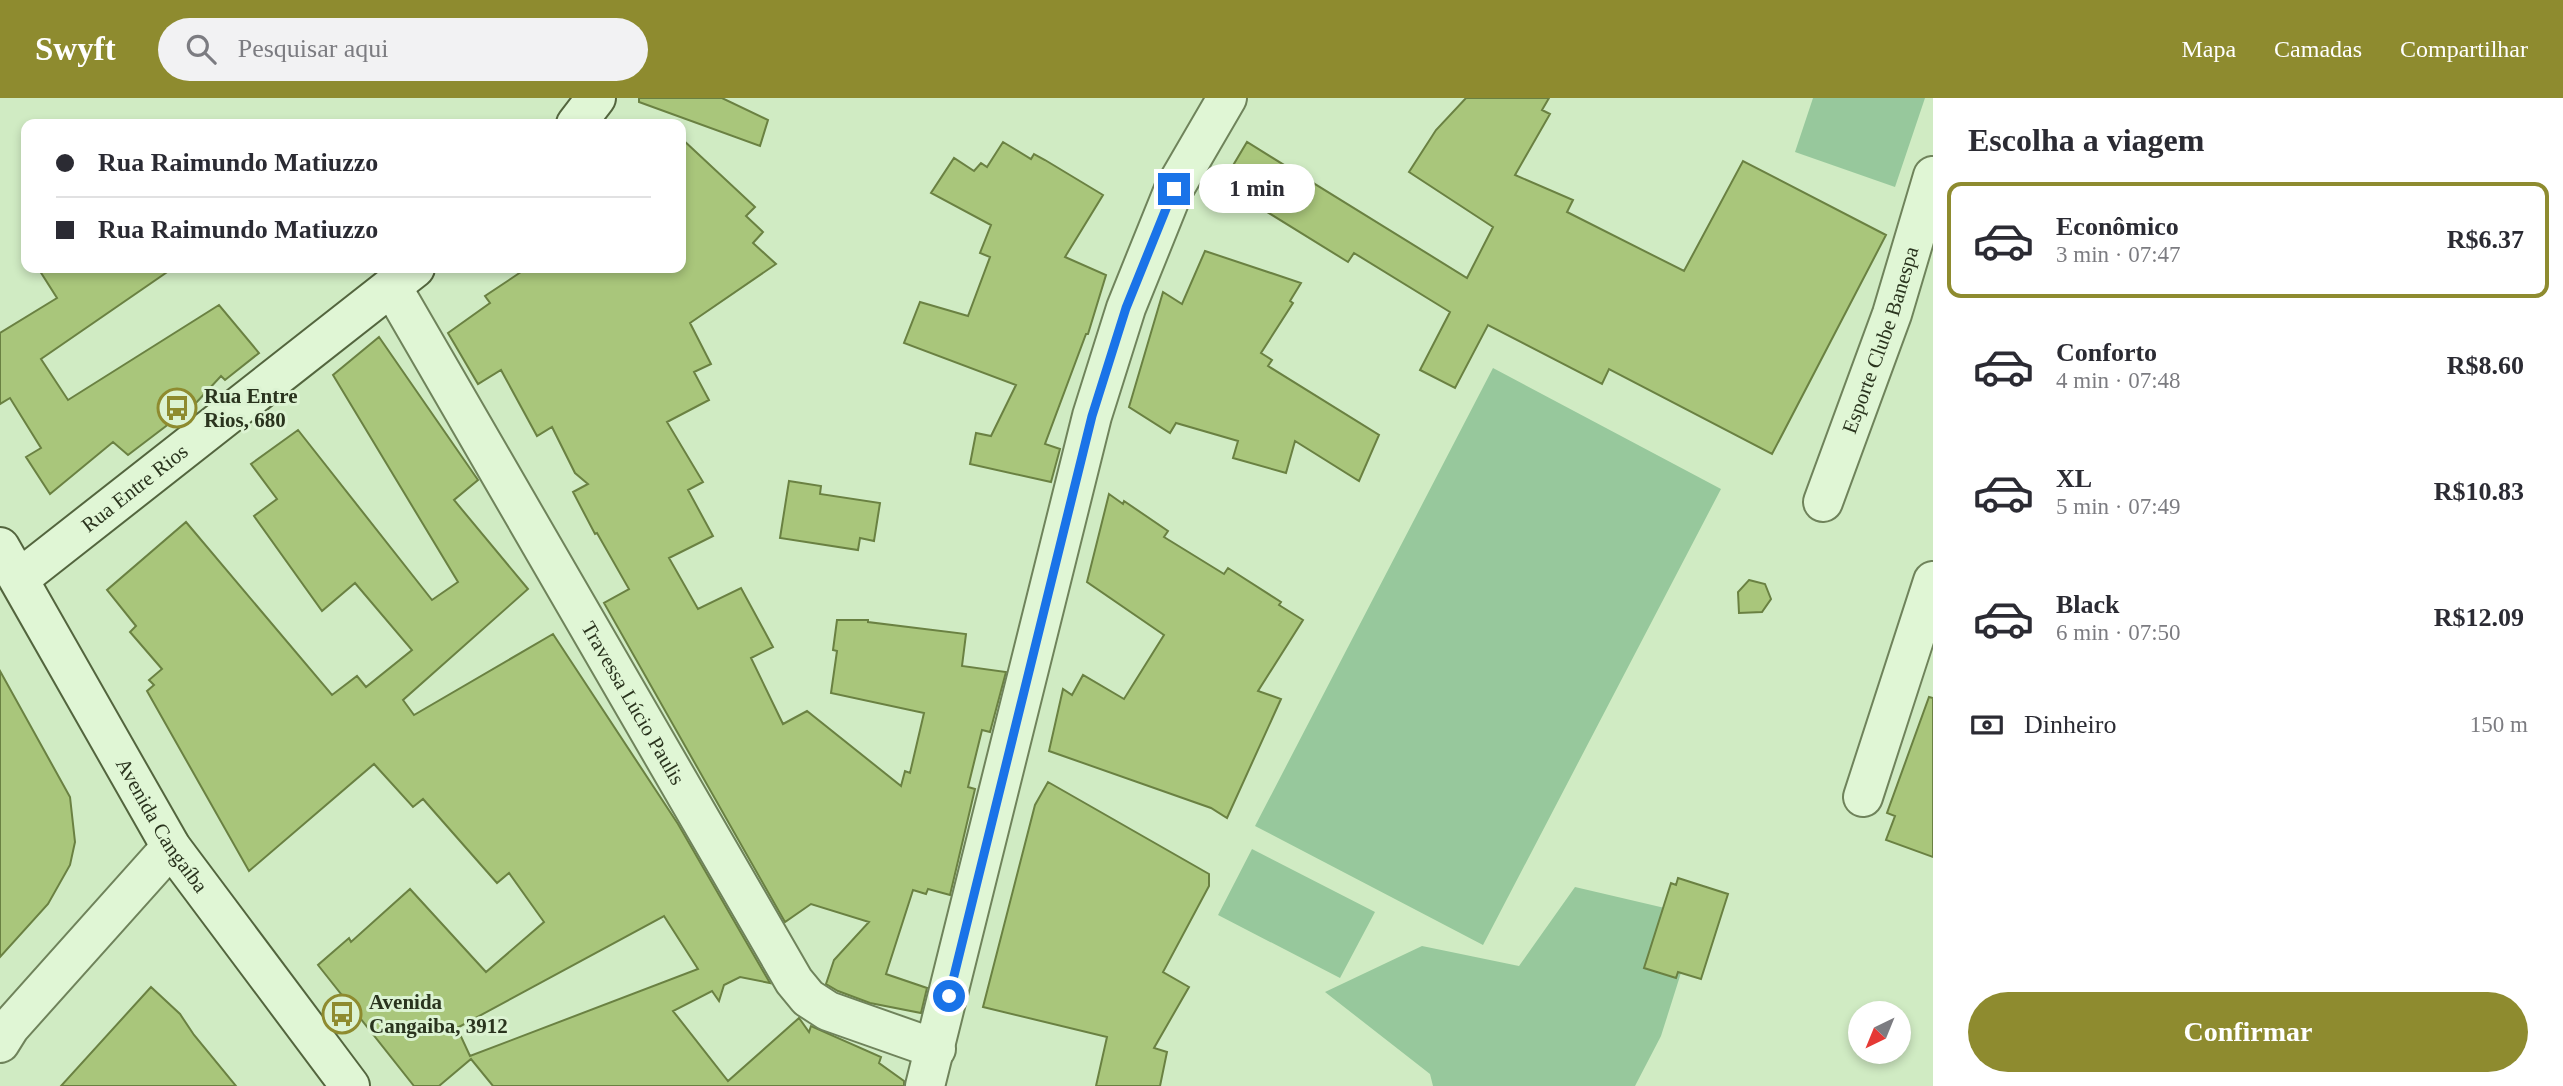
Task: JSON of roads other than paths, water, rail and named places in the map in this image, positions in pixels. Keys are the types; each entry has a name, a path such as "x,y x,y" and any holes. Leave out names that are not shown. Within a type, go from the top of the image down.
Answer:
{"street":[{"path":"580,119 596,98"},
{"path":"925,1086 1092,416 1126,308 1174,189 1227,98"},
{"name":"Esporte Clube Banespa","path":"1823,502 1892,314 1933,176"},
{"name":"Travessa Lúcio Paulis","path":"403,277 794,981 808,998 828,1011 936,1049"},
{"name":"Rua Entre Rios","path":"19,579 403,277"},
{"name":"Avenida Cangaíba","path":"0,547 172,847 350,1086"},
{"path":"1863,797 1933,581"},
{"path":"0,1042 10,1027 172,847"}],"place":[{"name":"Rua Entre Rios, 680","path":"177,408"},
{"name":"Avenida Cangaiba, 3912","path":"342,1014"}]}
